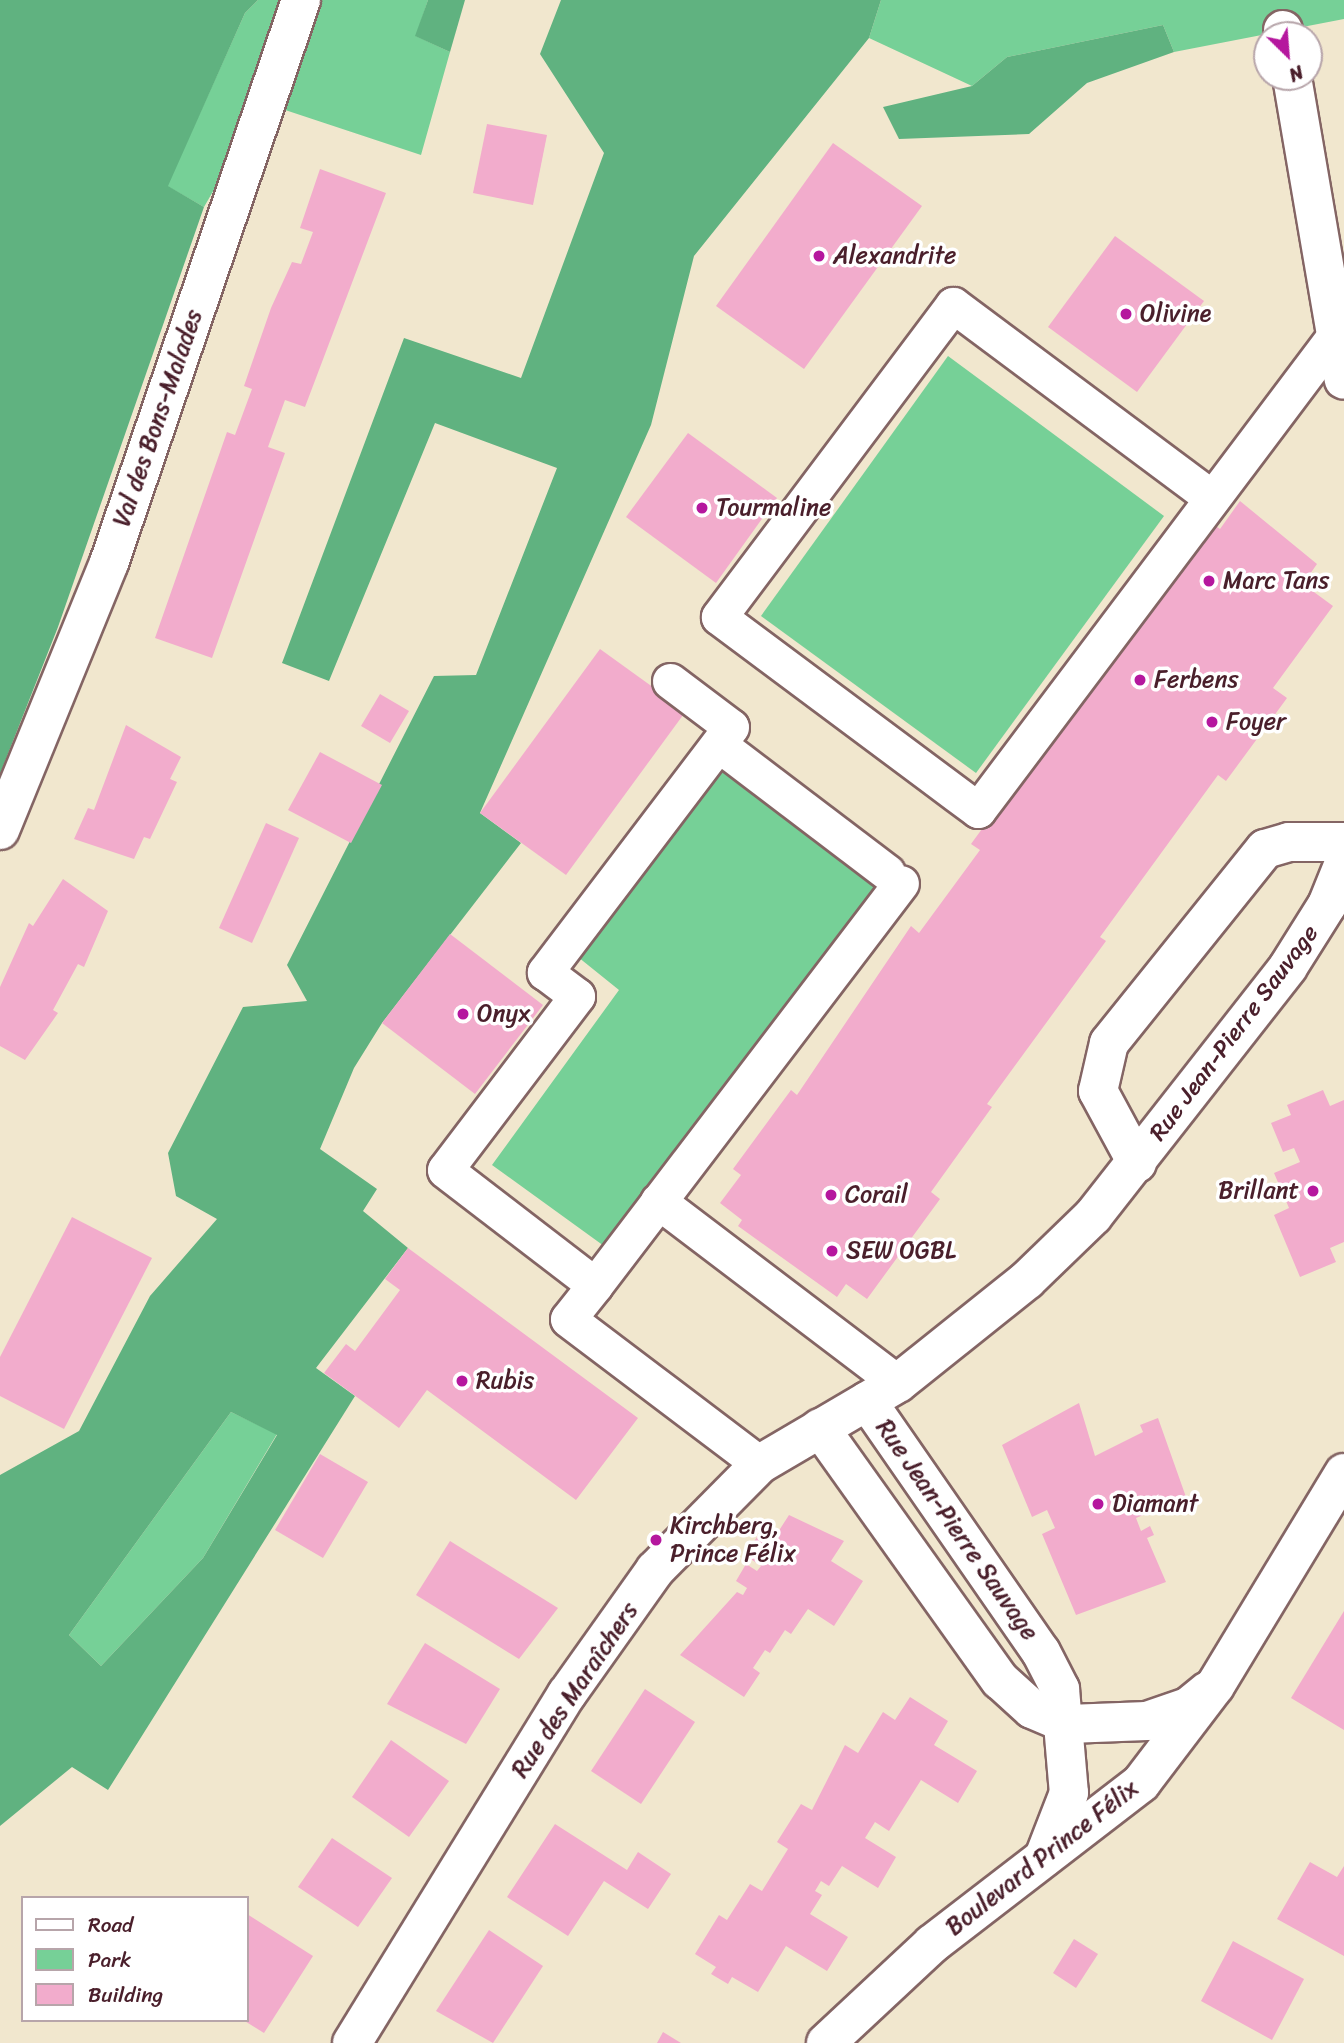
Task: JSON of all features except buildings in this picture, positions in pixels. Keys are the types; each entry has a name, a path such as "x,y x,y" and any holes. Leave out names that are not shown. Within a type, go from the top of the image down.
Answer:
{"street":[{"name":"Val des Bons-Malades","path":"0,830 109,563 301,0"},
{"path":"1294,91 1344,380"},
{"path":"1212,498 953,305 719,617 978,810 1336,334"},
{"path":"595,1284 444,1170 577,996 545,972 731,727 670,681"},
{"path":"730,752 894,877 569,1319 760,1464"},
{"name":"Rue Jean-Pierre Sauvage","path":"1138,1163 1098,1091 1109,1043 1265,849 1289,842 1344,842"},
{"name":"Rue Jean-Pierre Sauvage","path":"1044,1857 1069,1793 1068,1724 1041,1652 883,1392 1027,1280 1138,1163 1288,967 1327,905 1344,863"},
{"path":"658,1201 883,1392"},
{"name":"Rue des Maraîchers","path":"352,2043 575,1683 655,1570 760,1464 883,1392"},
{"name":"Rue Jean-Pierre Sauvage","path":"820,1428 1000,1680 1032,1709 1068,1724 1147,1721 1188,1707 1215,1686"},
{"name":"Boulevard Prince Félix","path":"826,2043 932,1944 1141,1783 1215,1686 1344,1474"}],"green space":[{"path":"0,0 258,0 245,13 168,186 204,207 58,627 0,774"},
{"path":"258,0 428,0 416,36 450,52 421,155 264,103 204,207 167,186 245,13"},
{"path":"428,0 465,0 450,52 415,36"},
{"path":"561,0 881,0 869,38 694,256 651,425 480,813 521,843 382,1023 354,1068 320,1149 377,1189 363,1211 408,1248 316,1368 355,1396 108,1790 72,1767 0,1826 0,1475 79,1431 150,1296 217,1219 176,1196 168,1153 243,1007 307,1001 287,965 434,676 476,675 557,468 435,423 329,681 282,663 404,338 521,378 604,153 540,54","holes":["231,1412 277,1435 203,1558 101,1666 69,1635"]},
{"path":"881,0 1344,0 1344,19 1323,23 1253,21 1253,37 1174,52 1163,25 1007,57 972,86 869,38"},
{"path":"1163,25 1174,52 1087,83 1029,134 899,139 883,107 972,86 1007,57"},
{"path":"948,356 1164,516 976,773 761,616"},
{"path":"715,763 889,889 604,1246 492,1165 619,990 578,957"},
{"path":"231,1412 277,1434 203,1558 101,1666 69,1635"}],"place":[{"name":"Alexandrite","path":"819,256"},
{"name":"Olivine","path":"1126,314"},
{"name":"Tourmaline","path":"702,508"},
{"name":"Marc Tans","path":"1209,581"},
{"name":"Ferbens","path":"1140,680"},
{"name":"Foyer","path":"1212,722"},
{"name":"Onyx","path":"463,1014"},
{"name":"Brillant","path":"1313,1191"},
{"name":"Corail","path":"831,1195"},
{"name":"SEW OGBL","path":"832,1251"},
{"name":"Rubis","path":"462,1381"},
{"name":"Diamant","path":"1098,1504"},
{"name":"Kirchberg, Prince Félix","path":"656,1540"}]}
